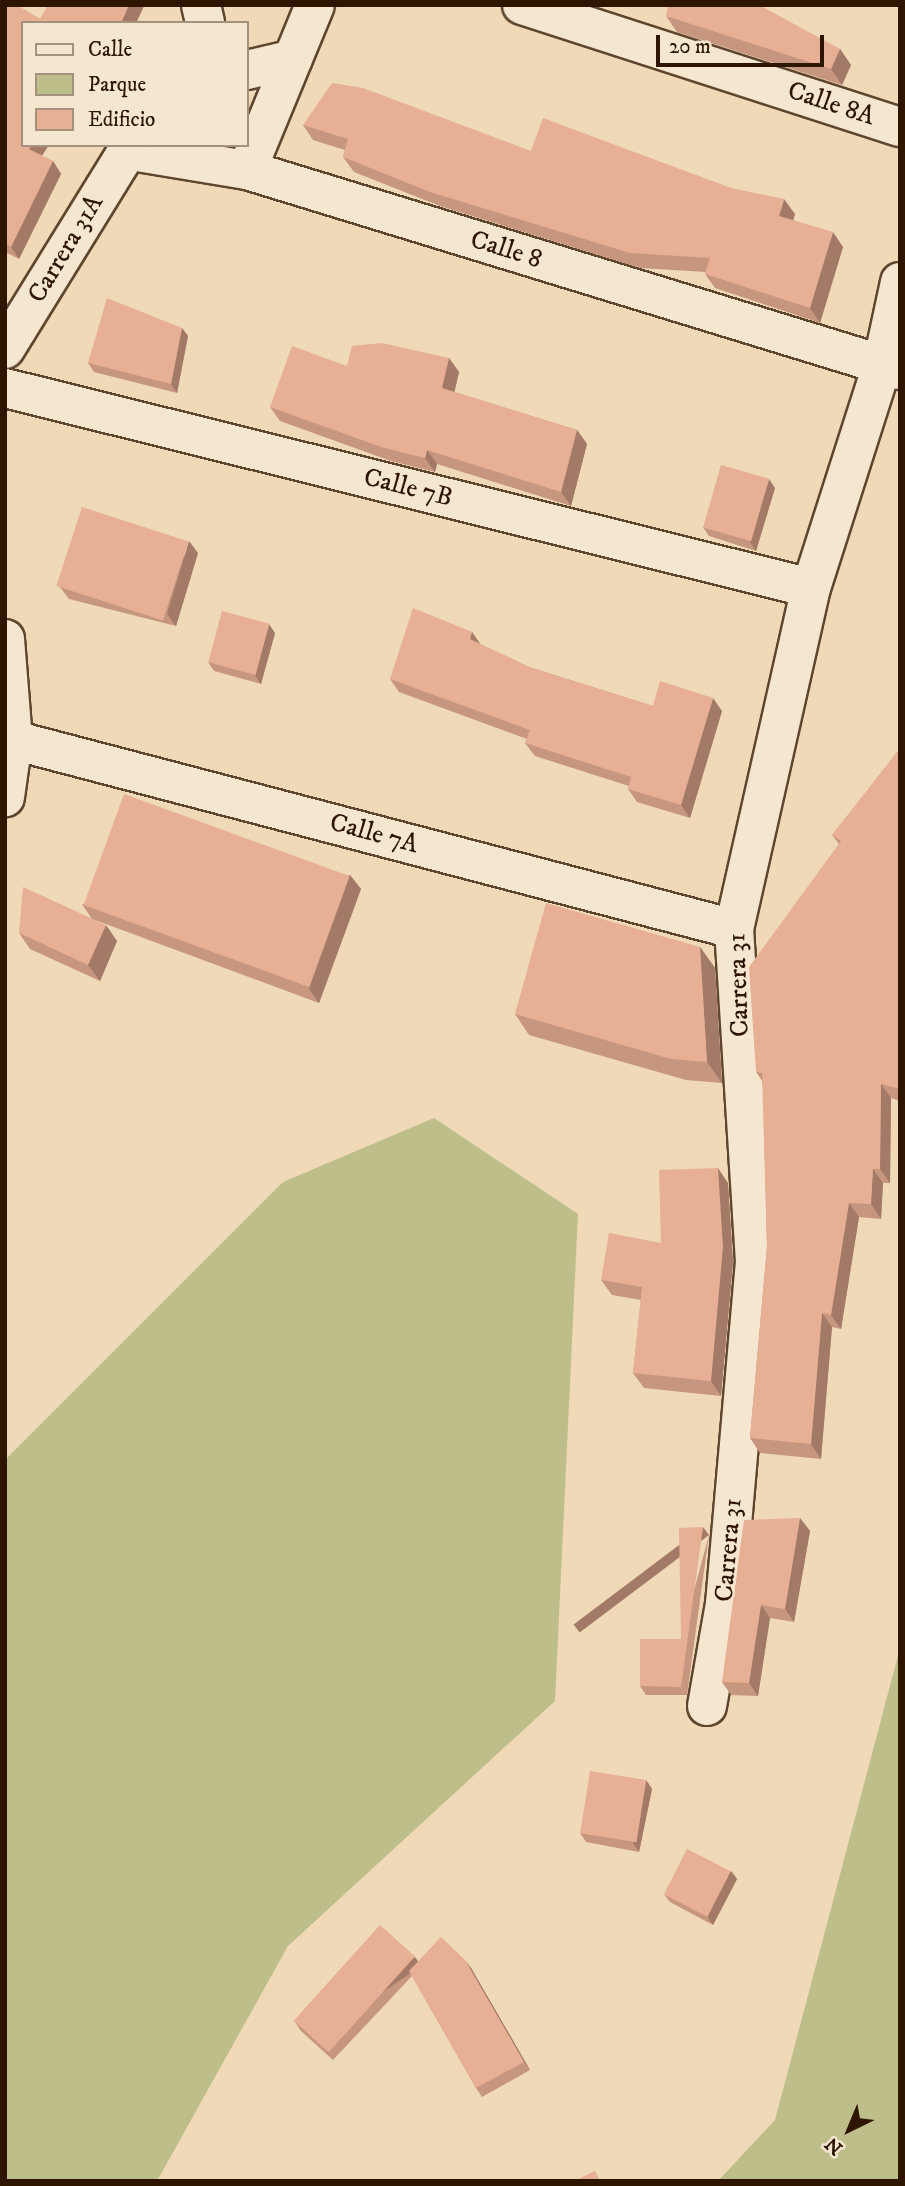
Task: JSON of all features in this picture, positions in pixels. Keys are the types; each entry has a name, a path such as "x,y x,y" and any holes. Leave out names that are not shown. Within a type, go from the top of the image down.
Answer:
{"street":[{"path":"247,170 315,5"},
{"name":"Calle 8A","path":"522,5 900,127"},
{"path":"248,70 293,59"},
{"name":"Calle 8","path":"129,148 247,170 891,368"},
{"name":"Carrera 31A","path":"5,349 129,148"},
{"name":"Carrera 31","path":"707,1706 725,1604 755,1262 734,929 811,588 891,368 900,282"},
{"name":"Calle 7B","path":"5,388 811,588"},
{"path":"5,639 13,740 5,797"},
{"name":"Calle 7A","path":"13,740 734,929"}],"green space":[{"path":"434,1118 578,1214 555,1701 288,1946 157,2181 5,2181 5,1460 283,1182"},
{"path":"900,1648 900,2181 718,2181 775,2120"}],"building":[{"path":"5,5 17,5 40,19 48,5 129,5 122,21 21,21 21,147 30,147 29,149 53,161 11,247 5,244"},
{"path":"668,5 759,5 840,49 831,69 666,16"},
{"path":"332,83 363,88 531,151 543,118 731,188 784,199 779,216 833,232 810,308 705,274 710,258 630,253 430,192 343,157 348,139 303,125"},
{"path":"107,298 182,328 171,384 88,363"},
{"path":"382,343 449,358 442,388 577,430 561,492 427,450 425,458 381,447 270,407 292,346 347,366 352,346"},
{"path":"721,465 769,479 751,541 703,527"},
{"path":"82,507 189,542 163,621 56,586"},
{"path":"413,608 472,632 470,639 529,667 653,706 660,681 713,698 681,805 628,789 631,777 525,743 530,730 390,679"},
{"path":"222,611 269,624 256,675 208,662"},
{"path":"897,752 900,753 900,1089 881,1084 880,1169 873,1169 871,1204 849,1203 831,1315 822,1313 811,1444 750,1438 767,1247 762,1073 756,1072 749,967 841,841 832,835"},
{"path":"124,794 350,876 309,987 84,905"},
{"path":"23,887 106,925 88,965 19,933"},
{"path":"546,903 700,947 707,1062 671,1059 515,1014"},
{"path":"718,1168 723,1247 711,1381 633,1373 642,1287 601,1280 609,1233 661,1243 659,1170"},
{"path":"800,1518 785,1609 761,1605 749,1683 722,1682 744,1520"},
{"path":"703,1527 681,1687 640,1686 640,1639 681,1639 679,1528"},
{"path":"590,1771 646,1780 636,1842 580,1833"},
{"path":"687,1849 731,1871 708,1917 664,1894"},
{"path":"380,1925 415,1956 329,2052 294,2021"},
{"path":"441,1937 465,1960 524,2062 476,2088 409,1971"},
{"path":"595,2171 600,2181 574,2181"}]}
